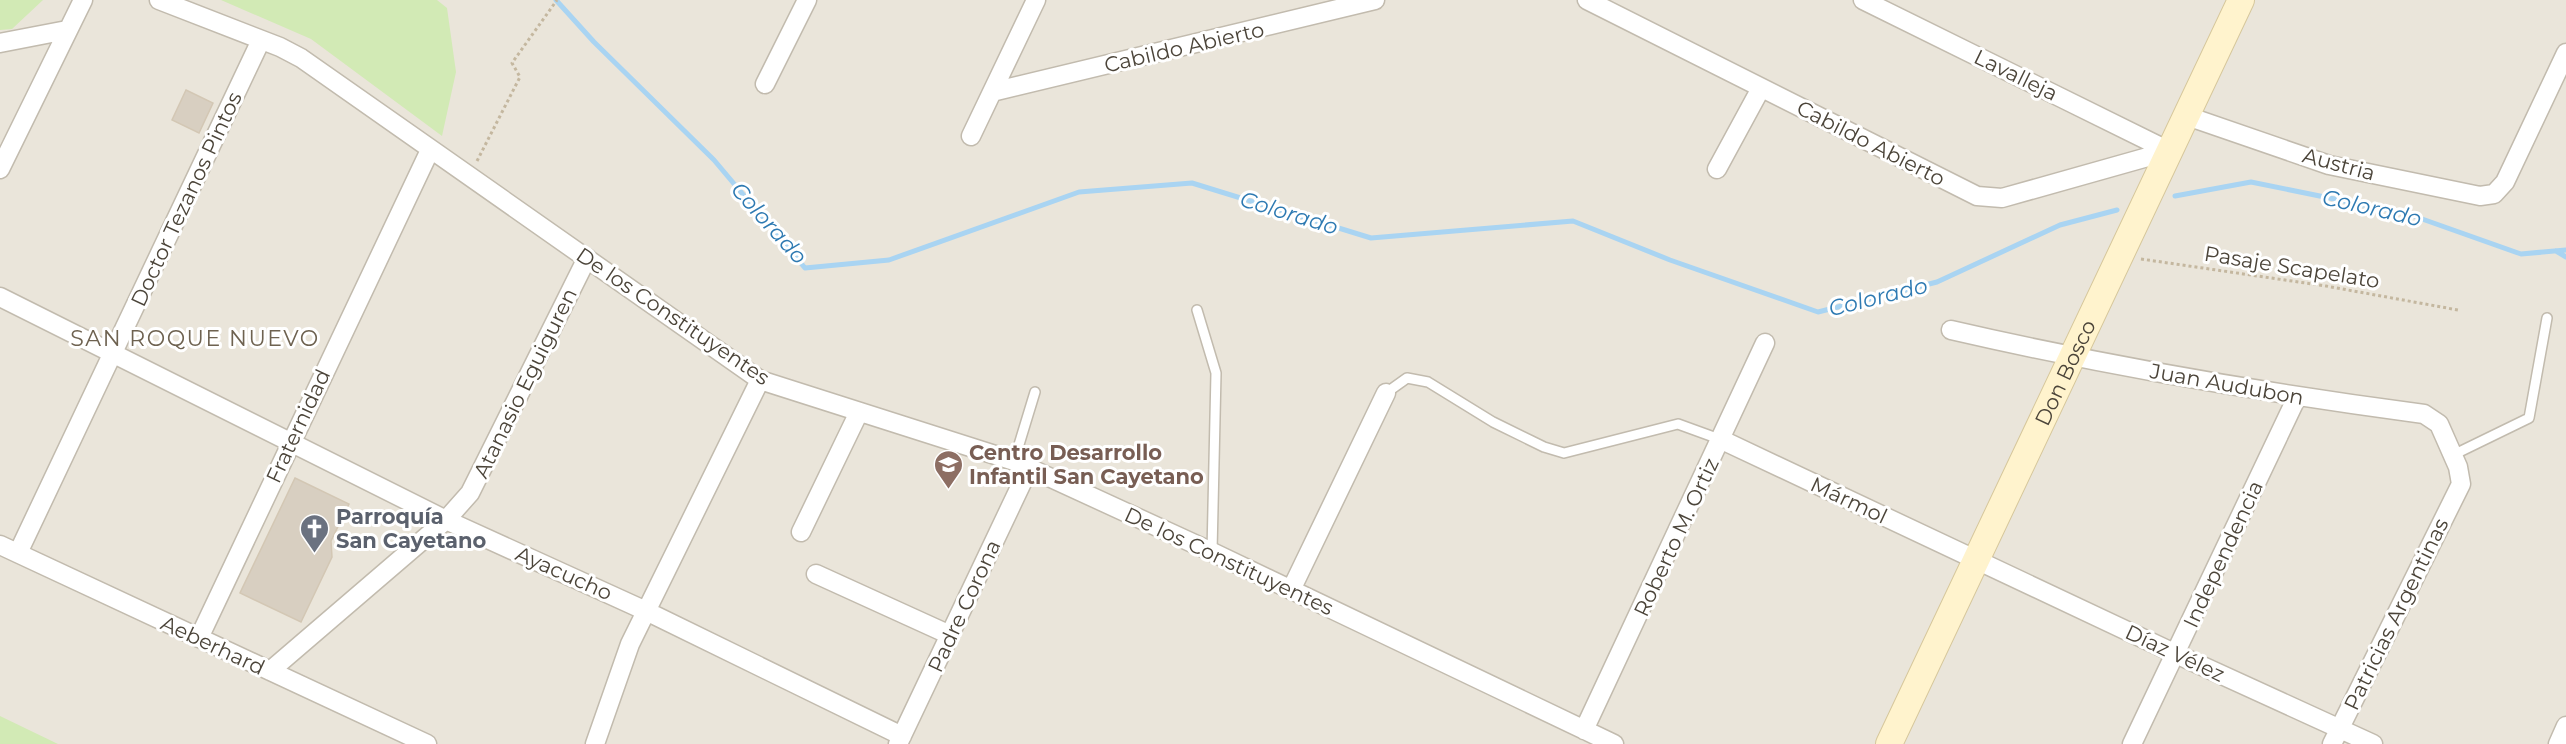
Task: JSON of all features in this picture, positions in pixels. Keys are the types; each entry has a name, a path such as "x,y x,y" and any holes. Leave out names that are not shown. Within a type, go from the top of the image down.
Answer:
{"main road":[{"name":"Don Bosco","path":"1890,744 2241,0"}],"street":[{"path":"0,169 83,0"},
{"name":"De los Constituyentes","path":"159,0 301,58 760,380 1022,465 1212,552 1614,744"},
{"path":"765,84 807,0"},
{"path":"971,136 1036,0"},
{"name":"Cabildo Abierto","path":"992,92 1375,0"},
{"name":"Cabildo Abierto","path":"1587,0 1977,196 2001,198 2169,151"},
{"name":"Lavalleja","path":"1863,0 2169,151"},
{"path":"0,43 67,30"},
{"name":"Doctor Tezanos Pintos","path":"18,553 261,40"},
{"name":"Austria","path":"2187,116 2330,165 2480,196 2494,194 2505,182 2566,53"},
{"path":"1717,169 1761,88"},
{"name":"Fraternidad","path":"199,638 430,150"},
{"name":"Atanasio Eguiguren","path":"270,671 446,520 470,493 587,258"},
{"name":"Ayacucho","path":"0,297 446,520 646,611 900,740"},
{"name":"Juan Audubon","path":"1951,330 2072,358 2297,397 2424,414 2439,424 2453,454 2461,484"},
{"name":"Roberto M. Ortiz","path":"1584,730 1722,440 1765,343"},
{"path":"595,744 630,644 760,380"},
{"path":"1291,590 1386,393"},
{"name":"Independencia","path":"2132,744 2297,397"},
{"path":"801,532 859,412"},
{"name":"Mármol","path":"1722,440 1977,559"},
{"name":"Padre Corona","path":"900,740 950,635 1022,465"},
{"name":"Patricias Argentinas","path":"2336,736 2461,484"},
{"name":"Aeberhard","path":"0,545 427,744"},
{"name":"Díaz Vélez","path":"1977,559 2176,654 2336,736 2373,744"},
{"path":"816,574 950,635"},
{"path":"2558,744 2566,726"}],"lane":[{"path":"1197,310 1216,373 1212,552"},
{"path":"2453,454 2529,418 2547,318"},
{"path":"1386,393 1407,378 1428,382 1493,422 1544,447 1564,453 1678,424 1722,440"},
{"path":"1022,465 1035,392"}],"path":[{"path":"470,176 520,77 512,63 557,0"},
{"name":"Pasaje Scapelato","path":"2121,256 2326,286 2458,310"}],"shaded area":[{"path":"0,0 2566,0 2566,744 0,744"}],"green space":[{"path":"0,0 43,0 12,29 0,30"},
{"path":"221,0 437,0 447,8 456,72 442,136 311,39"},
{"path":"0,716 58,744 0,744"}],"building":[{"path":"186,90 213,103 199,133 172,120"},
{"path":"295,478 349,504 331,541 332,557 301,622 240,593"}],"waterway":[{"name":"Colorado","path":"556,0 594,42 714,160 805,268 889,260 1079,192 1192,183 1371,238 1573,221 1670,260 1818,312 1937,282 2060,225 2117,210"},
{"name":"Colorado","path":"2175,196 2251,182 2408,214 2521,254 2566,250"},
{"name":"Colorado","path":"2556,251 2566,257"}],"place":[{"name":"Centro Desarrollo Infantil San Cayetano","path":"948,490"},
{"name":"Parroquía San Cayetano","path":"315,554"}],"district":[{"name":"SAN ROQUE NUEVO","path":"195,338"}]}
